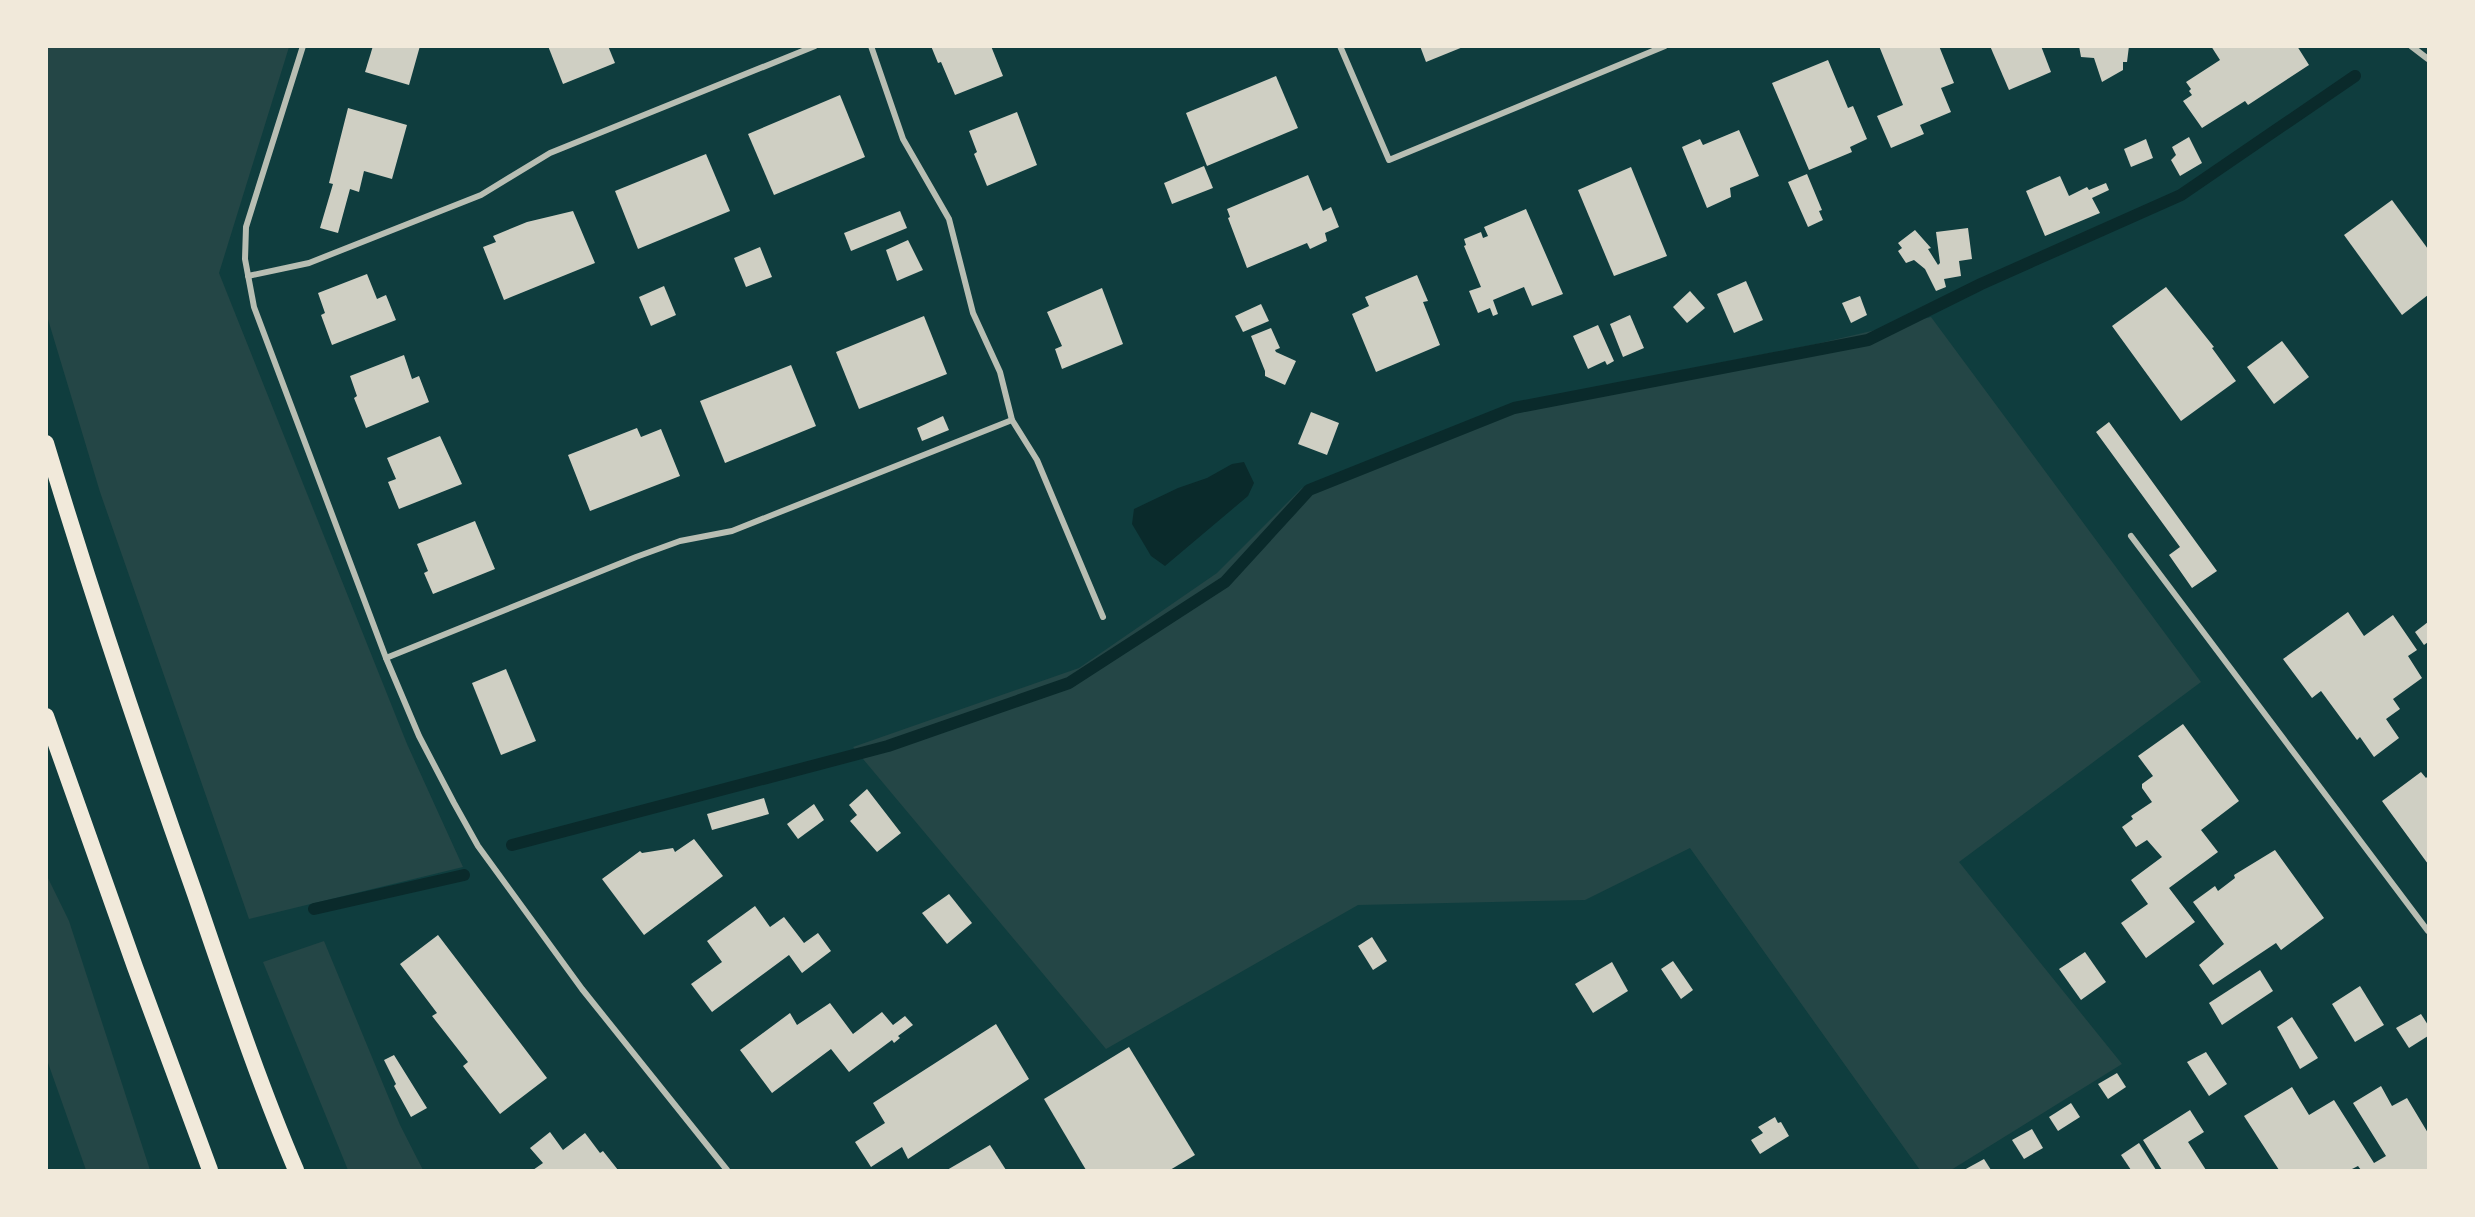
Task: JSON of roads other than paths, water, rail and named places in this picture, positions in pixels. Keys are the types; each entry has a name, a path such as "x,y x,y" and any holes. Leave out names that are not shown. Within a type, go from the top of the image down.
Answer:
{"highway":[{"path":"46,443 123,691 219,965 279,1131 296,1170"},
{"path":"46,716 135,968 210,1170"}],"street":[{"path":"303,46 246,226 245,260 254,307 386,658 419,736 478,846 582,989 727,1170"},
{"path":"248,276 309,263 481,195 549,153 815,46"},
{"path":"872,46 903,139 949,219 973,313 1000,372 1012,420 1037,460 1103,617"},
{"path":"1340,46 1389,160 1665,46"},
{"path":"2411,46 2428,59"},
{"path":"386,658 636,557 680,542 732,531 1012,420"},
{"path":"2131,536 2428,931"}],"waterway":[{"path":"512,845 888,746 1069,683 1225,582 1309,490 1514,408 1868,340 1981,284 2181,195 2355,76"},
{"path":"314,909 464,875"}]}
